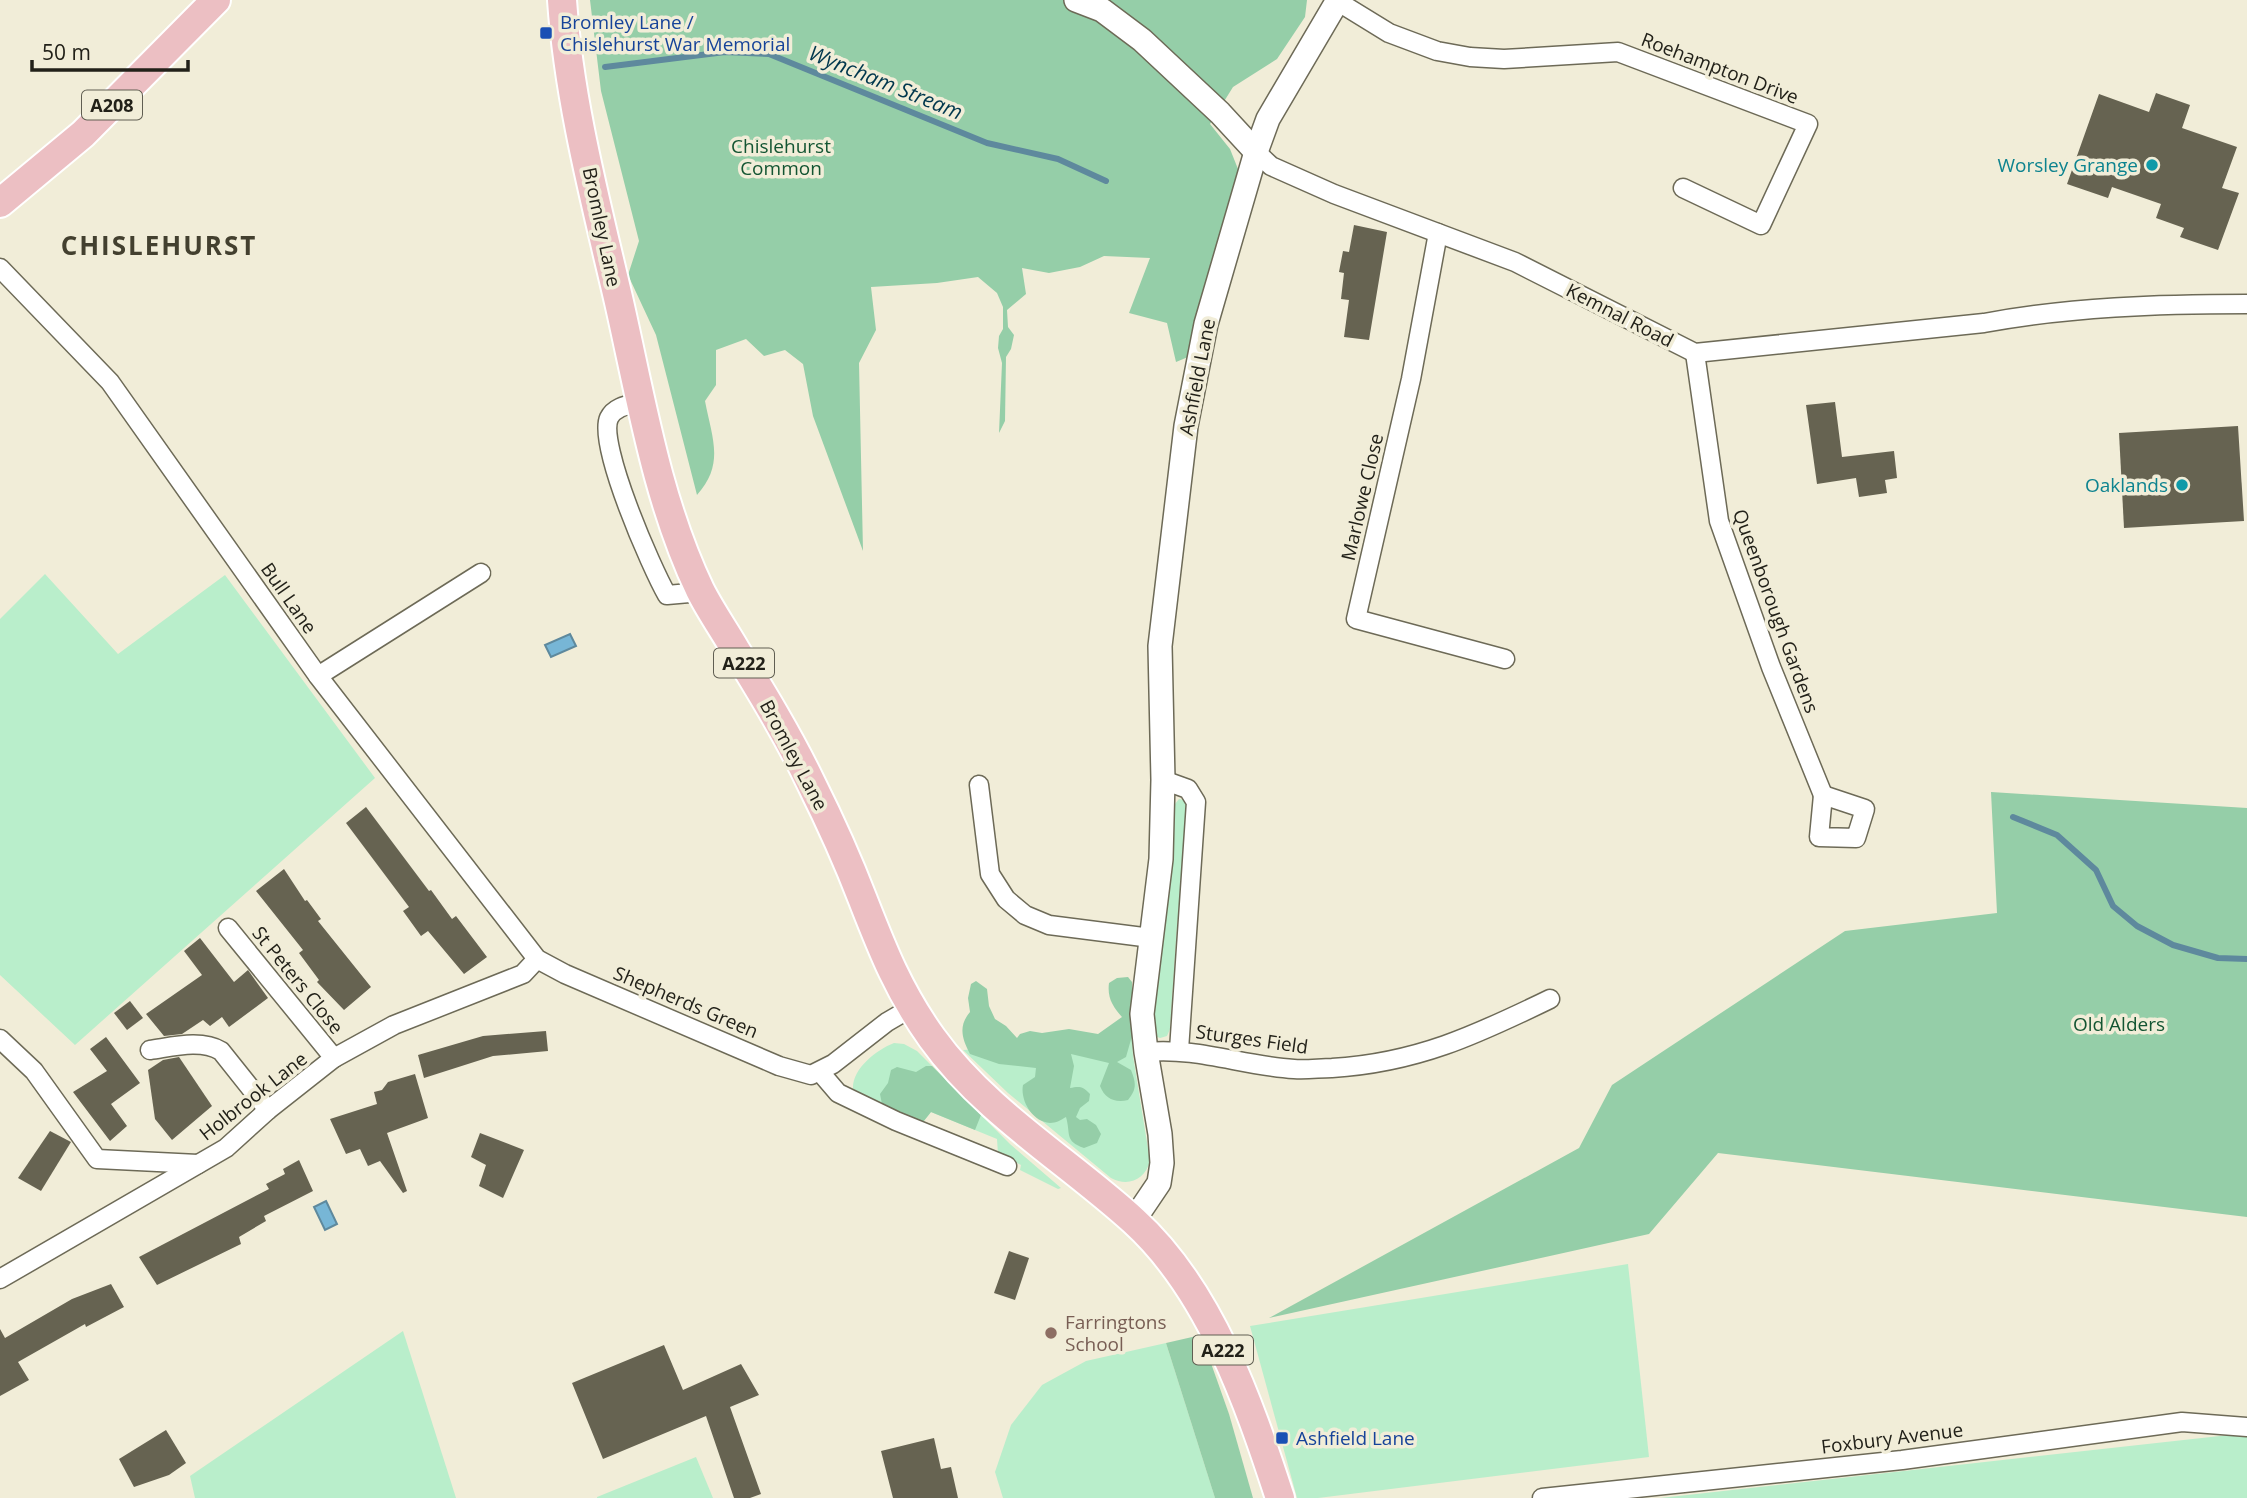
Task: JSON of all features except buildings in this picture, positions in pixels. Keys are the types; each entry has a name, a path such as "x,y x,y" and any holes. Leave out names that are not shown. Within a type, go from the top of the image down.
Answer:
{"main road":[{"name":"A208","path":"0,202 83,134 216,0"},
{"name":"Bromley Lane","path":"562,0 565,50 641,402 670,514 701,592 777,719 811,782 862,898 881,950 911,1008 952,1063 983,1094 1133,1220"},
{"name":"A222","path":"1133,1220 1162,1250 1211,1322 1251,1416 1280,1498"}],"street":[{"name":"Kemnal Road","path":"1076,0 1102,10 1142,40 1220,113 1271,166 1334,194 1516,262 1695,353 1983,323 2107,307 2247,304"},
{"name":"Ashfield Lane","path":"1133,1220 1158,1183 1162,1163 1142,1014 1161,859 1163,780 1160,646 1186,426 1206,324 1256,152 1268,119 1338,0"},
{"name":"Roehampton Drive","path":"1338,0 1389,33 1437,51 1504,59 1618,52 1808,124 1761,225 1683,188"},
{"name":"Marlowe Close","path":"1438,233 1411,379 1356,619 1505,659"},
{"name":"Bull Lane","path":"0,268 110,382 318,676 537,959"},
{"name":"Queenborough Gardens","path":"1695,353 1719,521 1771,667 1823,795"},
{"path":"641,402 618,408 609,418 606,431 624,499 652,569 667,595 701,592"},
{"path":"318,676 481,573"},
{"path":"1163,780 1188,789 1196,802 1179,1050"},
{"path":"979,785 990,874 1006,899 1025,915 1049,925 1151,938"},
{"name":"St Peters Close","path":"228,928 334,1058"},
{"name":"Holbrook Lane","path":"0,1279 226,1148 268,1110 334,1058 394,1025 523,974 537,959"},
{"name":"Shepherds Green","path":"537,959 565,974 779,1066 811,1075 820,1072"},
{"name":"Sturges Field","path":"1146,1052 1179,1050 1296,1070 1353,1066 1403,1059 1479,1034 1550,999"},
{"path":"911,1008 887,1022 820,1072 838,1093 896,1121 1007,1166"},
{"path":"0,1039 34,1071 97,1158 198,1164"},
{"path":"150,1050 192,1045 221,1051 268,1110"},
{"name":"Foxbury Avenue","path":"1542,1498 1902,1460 2182,1422 2247,1427"}],"green space":[{"name":"Chislehurst Common","path":"590,0 1307,0 1305,17 1277,59 1233,87 1210,124 1230,149 1240,174 1188,357 1176,362 1167,323 1129,313 1150,258 1104,256 1080,267 1049,273 1022,268 1026,294 1007,310 1008,327 1014,335 1006,357 1005,421 999,433 1002,363 998,348 1003,329 1003,307 997,293 978,277 937,283 871,287 876,330 859,363 863,551 813,416 803,364 785,350 764,356 746,339 716,350 716,385 705,401 713,439 714,461 706,484 697,495 656,335 628,275 639,241 601,91"},
{"path":"45,574 118,654 225,575 375,778 75,1045 0,975 0,619"},
{"name":"Old Alders","path":"1991,792 2247,808 2247,1217 1718,1153 1649,1234 1269,1318 1579,1148 1612,1085 1845,931 1997,913"},
{"path":"1179,799 1185,800 1189,805 1189,815 1177,926 1170,1029 1167,1036 1160,1038 1155,1036 1154,996 1173,813"},
{"path":"1128,977 1132,982 1132,1036 1126,1057 1117,1062 1131,1070 1134,1079 1135,1086 1128,1100 1111,1099 1102,1090 1100,1086 1109,1063 1071,1054 1074,1066 1070,1088 1081,1087 1090,1094 1089,1101 1080,1108 1076,1117 1080,1120 1087,1119 1096,1125 1101,1134 1097,1143 1084,1148 1071,1140 1066,1117 1050,1123 1044,1122 1033,1114 1025,1103 1023,1085 1035,1077 1036,1068 999,1064 970,1054 962,1033 970,1012 968,998 971,984 976,981 987,989 989,1006 995,1019 1017,1038 1030,1031 1042,1033 1069,1029 1098,1034 1122,1017 1111,1002 1109,983 1117,978"},
{"path":"1131,1019 1133,1056 1150,1161 1140,1177 1129,1182 1111,1178 1008,1093 963,1050 1103,1042"},
{"path":"894,1043 904,1044 917,1051 1010,1144 1061,1188 1058,1189 1020,1170 1021,1165 998,1154 997,1139 931,1112 923,1122 917,1120 853,1089 856,1074 866,1061"},
{"path":"926,1066 932,1066 981,1115 975,1130 931,1112 923,1122 882,1104 880,1094 888,1083 891,1070 897,1067 916,1072"},
{"path":"1628,1264 1649,1457 1318,1498 1297,1498 1250,1326"},
{"path":"403,1331 456,1498 195,1498 190,1476"},
{"path":"1201,1335 1229,1414 1253,1498 1215,1498 1166,1343"},
{"path":"1166,1343 1215,1498 1003,1498 995,1472 1011,1425 1042,1385 1086,1361"},
{"path":"2247,1433 2247,1498 1660,1498"},
{"path":"696,1457 713,1498 597,1498 597,1497"}],"water":[{"path":"570,634 576,646 551,657 545,645"},
{"path":"326,1201 337,1224 325,1230 314,1207"}],"waterway":[{"name":"Wyncham Stream","path":"605,67 725,52 769,54 987,143 1058,159 1106,181"},
{"name":"Wyncham Stream","path":"2013,817 2057,835 2096,870 2113,906 2137,926 2173,945 2218,958 2247,959"}],"place":[{"name":"Bromley Lane / Chislehurst War Memorial","path":"546,33"},
{"name":"Worsley Grange","path":"2152,165"},
{"name":"Oaklands","path":"2182,485"},
{"name":"Farringtons School","path":"1051,1333"},
{"name":"Ashfield Lane","path":"1282,1438"}],"district":[{"name":"CHISLEHURST","path":"159,245"}]}
